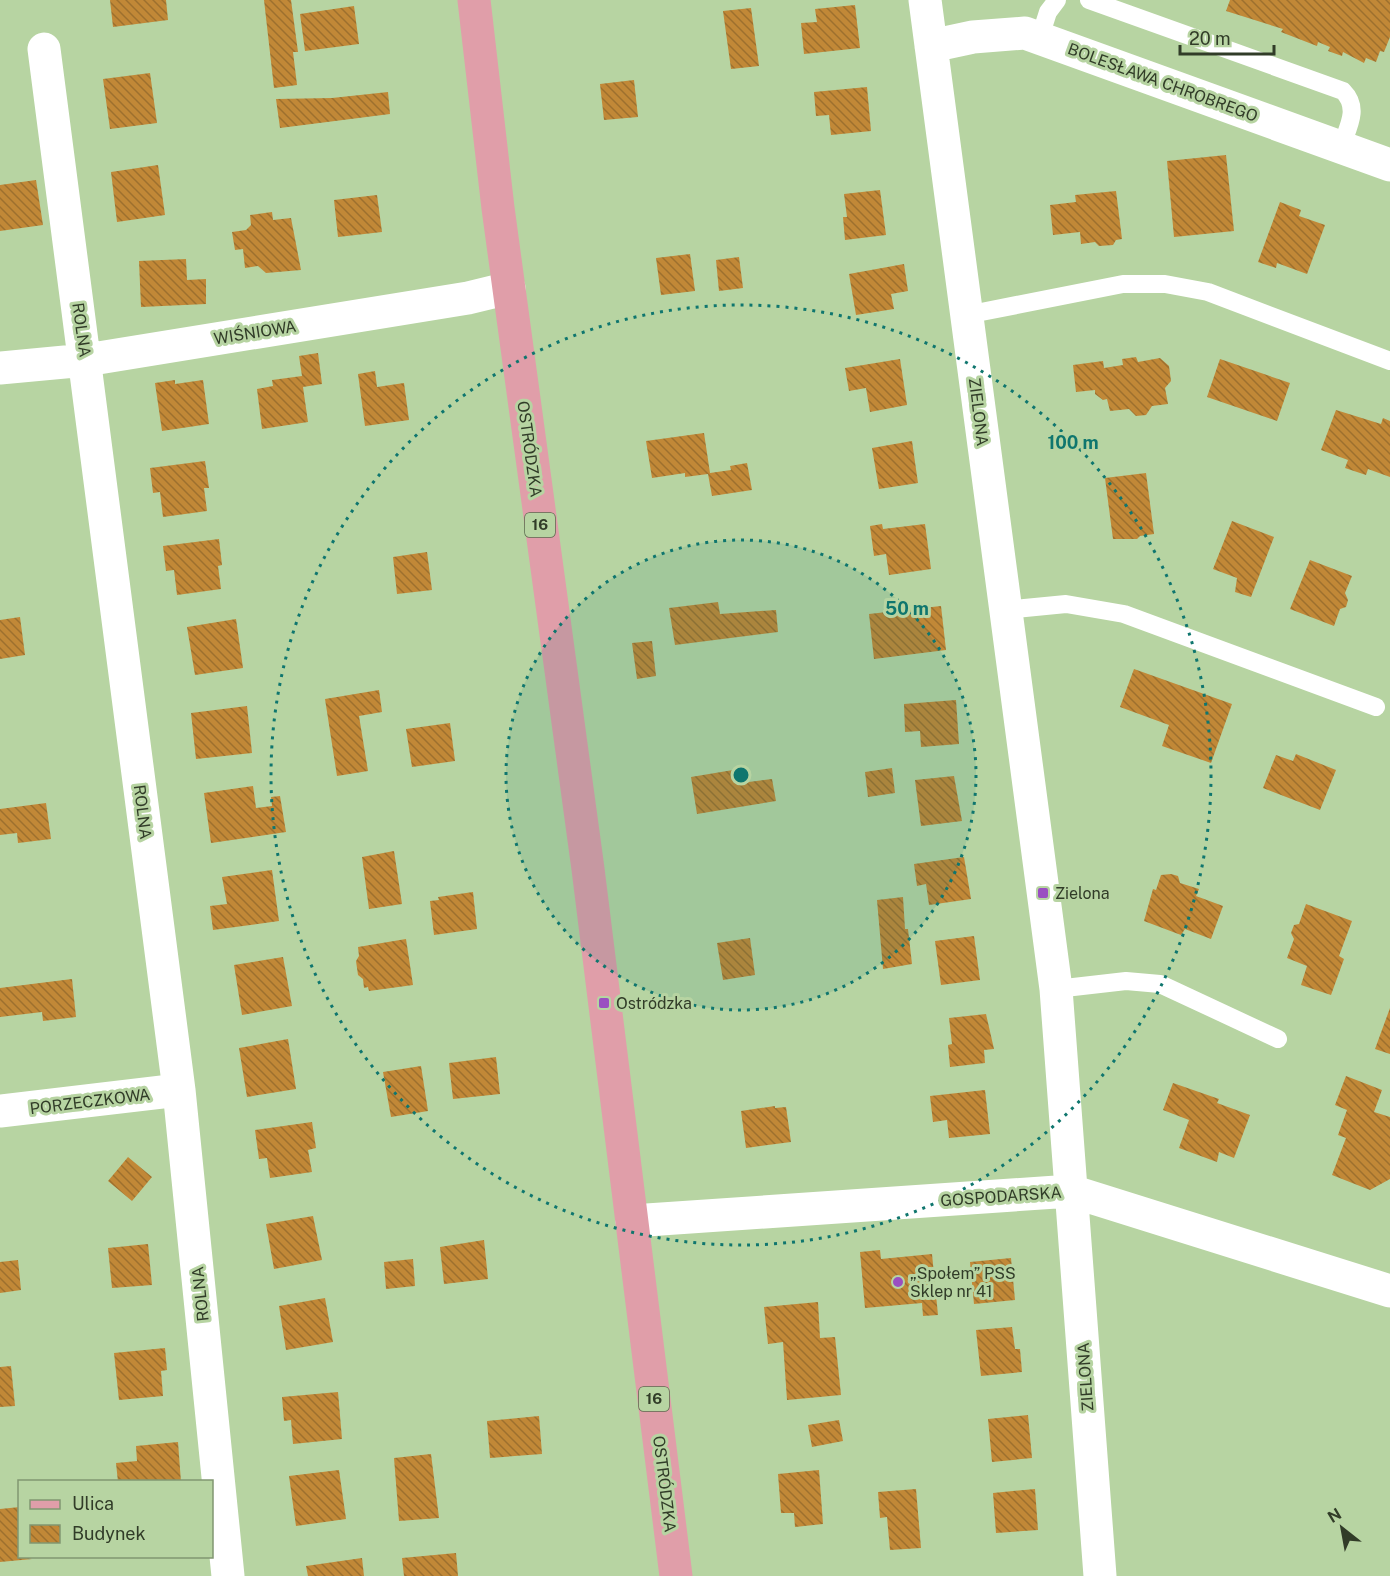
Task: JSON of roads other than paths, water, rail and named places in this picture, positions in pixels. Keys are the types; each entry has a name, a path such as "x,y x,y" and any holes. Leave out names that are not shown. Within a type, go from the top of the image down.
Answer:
{"main road":[{"name":"OSTRÓDZKA","path":"474,0 509,288 632,1221 676,1576"}],"street":[{"name":"ZIELONA","path":"926,0 1004,610 1056,989 1100,1576"},
{"name":"BOLESŁAWA CHROBREGO","path":"932,46 973,37 1025,33 1390,165"},
{"name":"ROLNA","path":"44,49 179,1090 228,1576"},
{"name":"WIŚNIOWA","path":"0,368 86,360 468,298 509,288"},
{"name":"PORZECZKOWA","path":"0,1111 179,1090"},
{"name":"GOSPODARSKA","path":"632,1221 1071,1191 1390,1291"}],"lane":[{"path":"1040,37 1048,12 1057,0"},
{"path":"1089,0 1343,91 1353,105 1353,115 1341,147"},
{"path":"966,315 1123,284 1165,284 1208,292 1390,361"},
{"path":"1004,610 1066,604 1124,614 1376,707"},
{"path":"1056,989 1126,981 1160,984 1278,1039"}],"place":[{"name":"Zielona","path":"1043,893"},
{"name":"Ostródzka","path":"604,1003"},
{"name":"„Społem” PSS Sklep nr 41","path":"898,1282"}]}
